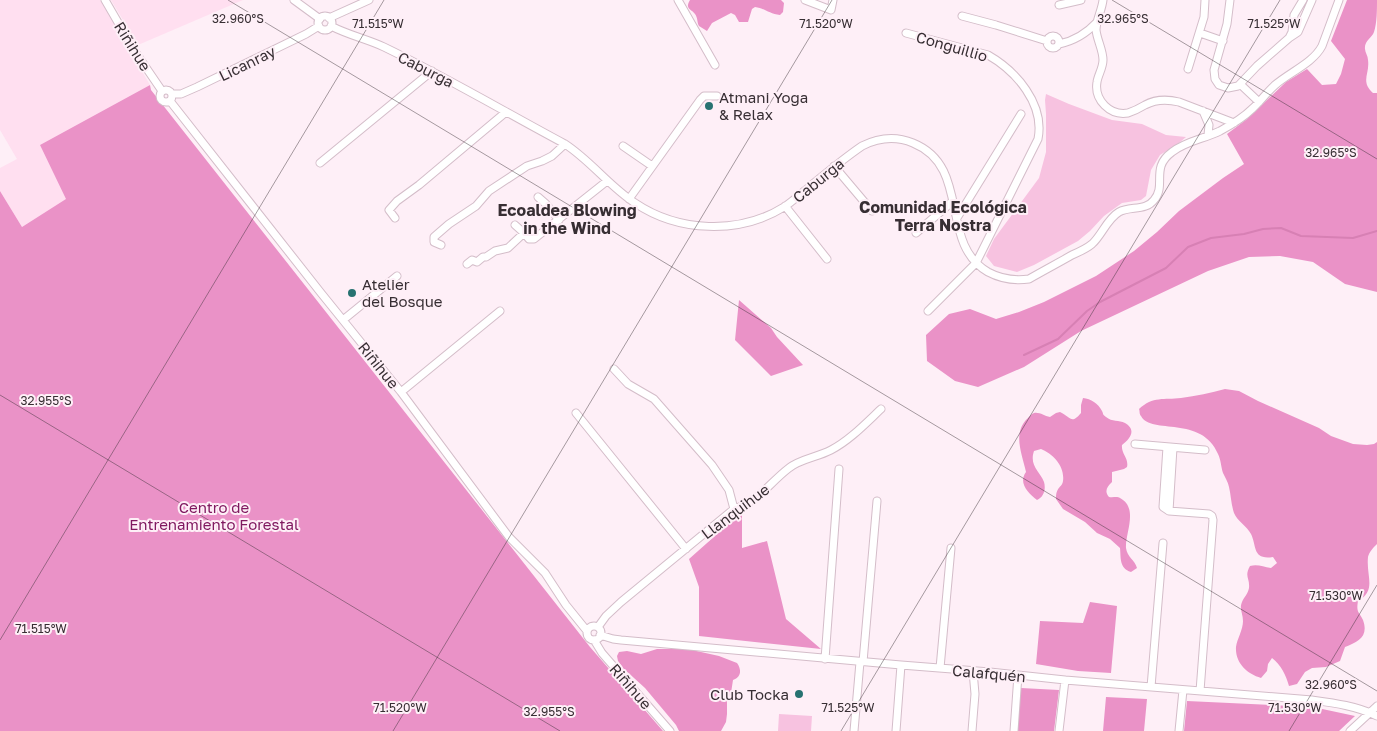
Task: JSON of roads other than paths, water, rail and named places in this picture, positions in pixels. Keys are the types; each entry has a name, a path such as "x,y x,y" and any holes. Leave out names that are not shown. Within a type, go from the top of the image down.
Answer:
{"street":[{"name":"Riñihue","path":"105,0 134,50 162,91 160,96 162,101 165,102 171,98 401,392 509,537 545,574 587,631 588,637 594,640 602,653 670,731"},
{"path":"294,0 320,22 323,17 329,18 369,0"},
{"path":"678,0 715,65"},
{"path":"805,0 831,10 834,0"},
{"path":"1060,6 1081,0"},
{"path":"1104,0 1096,29 1103,62 1097,82 1097,90 1102,102 1108,108 1116,112 1125,113 1151,102 1165,100 1179,102 1234,122"},
{"path":"1188,68 1200,33 1206,0"},
{"path":"1230,0 1224,40 1214,70 1215,80 1225,88 1232,88 1240,84 1257,66 1298,32 1312,0"},
{"path":"1289,38 1292,32 1294,16 1303,0"},
{"name":"Caburga","path":"320,22 324,30 331,26 381,46 432,71 565,144 579,154 629,199 651,212 688,224 730,225 750,222 768,215 785,206 834,166 868,142 889,138 903,140 923,148 938,162 945,173 963,243 968,254 987,271 1004,278 1016,280 1029,279 1090,246 1118,213 1146,206 1153,202 1160,186 1159,169 1169,154 1183,145 1218,132 1234,122 1250,111 1274,86 1290,73 1312,59 1324,40 1339,0"},
{"path":"962,16 1047,41 1050,36 1054,36 1057,37 1059,44 1081,36 1097,22"},
{"path":"329,18 332,22 331,26"},
{"name":"Licanray","path":"171,98 306,34 320,22"},
{"name":"Conguillio","path":"906,33 988,55 996,60 1010,71 1021,84 1033,102 1040,123 1038,139 976,263 928,311"},
{"path":"1200,33 1224,40"},
{"path":"1081,36 1088,36 1098,42"},
{"path":"320,163 432,71"},
{"path":"1240,84 1259,102"},
{"path":"162,91 170,91 171,98"},
{"path":"629,199 700,100 704,96 717,96"},
{"path":"1203,111 1209,125 1208,135"},
{"path":"395,218 389,210 398,201 506,112"},
{"path":"957,218 1021,114"},
{"path":"440,245 434,242 434,237 449,224 476,206 488,192 527,166 552,156 565,144"},
{"path":"623,146 652,166"},
{"path":"834,166 872,211"},
{"path":"515,225 529,239 534,239 607,181"},
{"path":"538,198 546,204 559,220"},
{"path":"916,233 953,201"},
{"path":"785,206 827,258"},
{"path":"467,264 472,260 477,262 495,251 508,248 524,233"},
{"path":"343,320 397,276"},
{"path":"401,392 500,311"},
{"path":"614,369 628,384 654,399 712,465 729,490 734,509"},
{"name":"Llanquihue","path":"598,627 606,616 621,602 734,509 747,505 757,498 789,468 799,462 833,449 849,438 881,408"},
{"path":"576,412 686,548"},
{"path":"1135,444 1206,450"},
{"path":"1170,447 1169,511 1208,514 1212,516 1213,520 1200,691"},
{"path":"825,658 840,470"},
{"path":"854,731 877,501"},
{"path":"1151,687 1163,543"},
{"path":"940,668 950,548"},
{"path":"587,631 591,626 598,627 600,635 594,640"},
{"name":"Calafquén","path":"600,635 621,640 861,662 1322,701 1377,716"},
{"path":"896,731 901,665"},
{"path":"972,731 975,694 973,671"},
{"path":"1014,731 1018,675"},
{"path":"1059,731 1065,680"},
{"path":"1179,731 1182,690"},
{"path":"1350,731 1377,706"}],"waterway":[{"path":"1024,355 1058,339 1087,311 1100,302 1166,268 1188,247 1211,238 1244,234 1263,229 1281,228 1301,236 1353,238 1377,231"}],"place":[{"name":"Atmani Yoga & Relax","path":"709,106"},
{"name":"Atelier del Bosque","path":"352,293"},
{"name":"Club Tocka","path":"799,694"}],"district":[{"name":"Comunidad Ecológica Terra Nostra","path":"943,216"},
{"name":"Ecoaldea Blowing in the Wind","path":"567,219"}],"park label":[{"name":"Centro de Entrenamiento Forestal","path":"214,516"}]}
